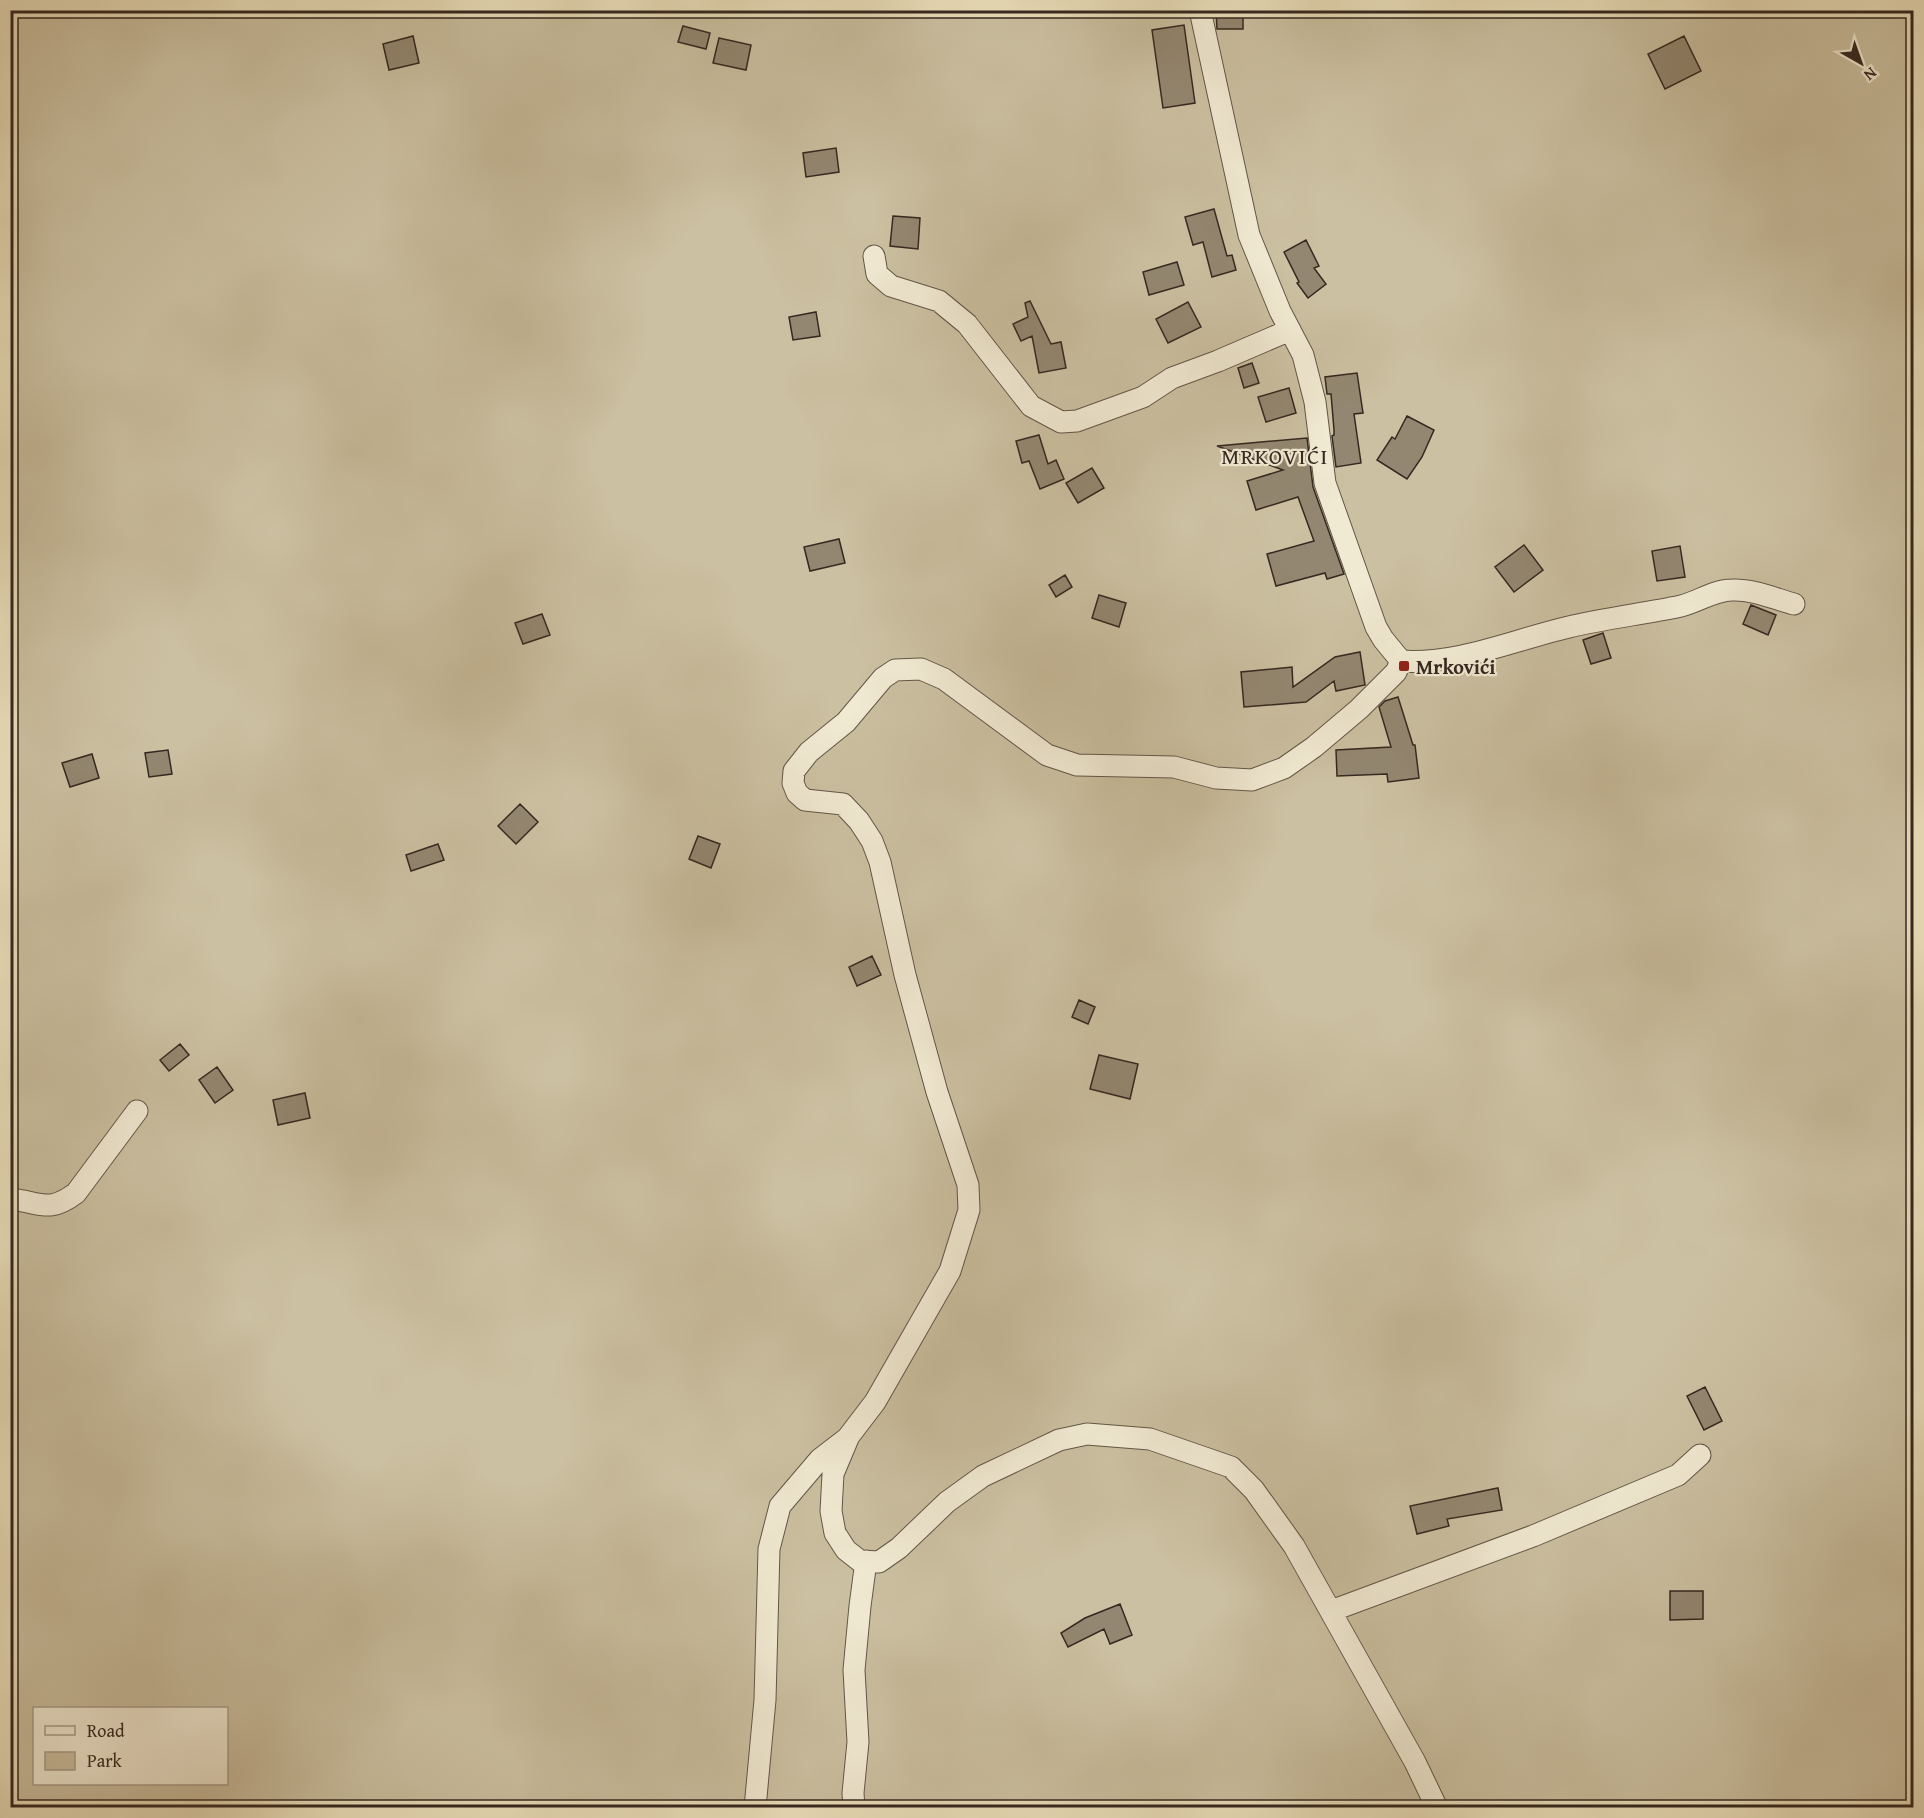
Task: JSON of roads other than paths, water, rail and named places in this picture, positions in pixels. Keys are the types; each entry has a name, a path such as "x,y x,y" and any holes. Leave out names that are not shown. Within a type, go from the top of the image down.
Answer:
{"street":[{"path":"1200,10 1249,235 1280,311 1303,355 1315,402 1325,483 1376,627 1401,662 1425,663 1447,660 1571,626 1635,616 1684,605 1708,595 1732,590 1794,604"},
{"path":"874,256 877,273 891,286 939,301 968,324 1031,406 1061,422 1077,421 1143,397 1172,378 1290,330"},
{"path":"755,1808 764,1709 769,1549 780,1506 820,1459 849,1436 875,1402 950,1270 969,1210 968,1185 937,1092 905,975 880,862 872,841 859,820 843,804 806,800 797,792 793,783 794,771 809,752 846,723 883,678 895,670 908,668 921,669 944,680 1047,755 1077,765 1174,767 1216,778 1252,780 1284,768 1314,747 1359,709 1396,672 1401,662"},
{"path":"10,1198 47,1206 63,1203 76,1193 137,1111"},
{"path":"849,1436 833,1474 831,1511 834,1533 846,1550 860,1561 879,1562 898,1548 947,1502 983,1476 1059,1440 1088,1434 1150,1439 1231,1467 1254,1490 1294,1546 1415,1762 1437,1808"},
{"path":"1331,1611 1533,1536 1678,1475 1700,1455"},
{"path":"854,1808 853,1793 858,1742 854,1670 866,1561"}],"place":[{"name":"Mrkovići","path":"1404,666"}],"district":[{"name":"MRKOVIĆI","path":"1275,456"}]}
